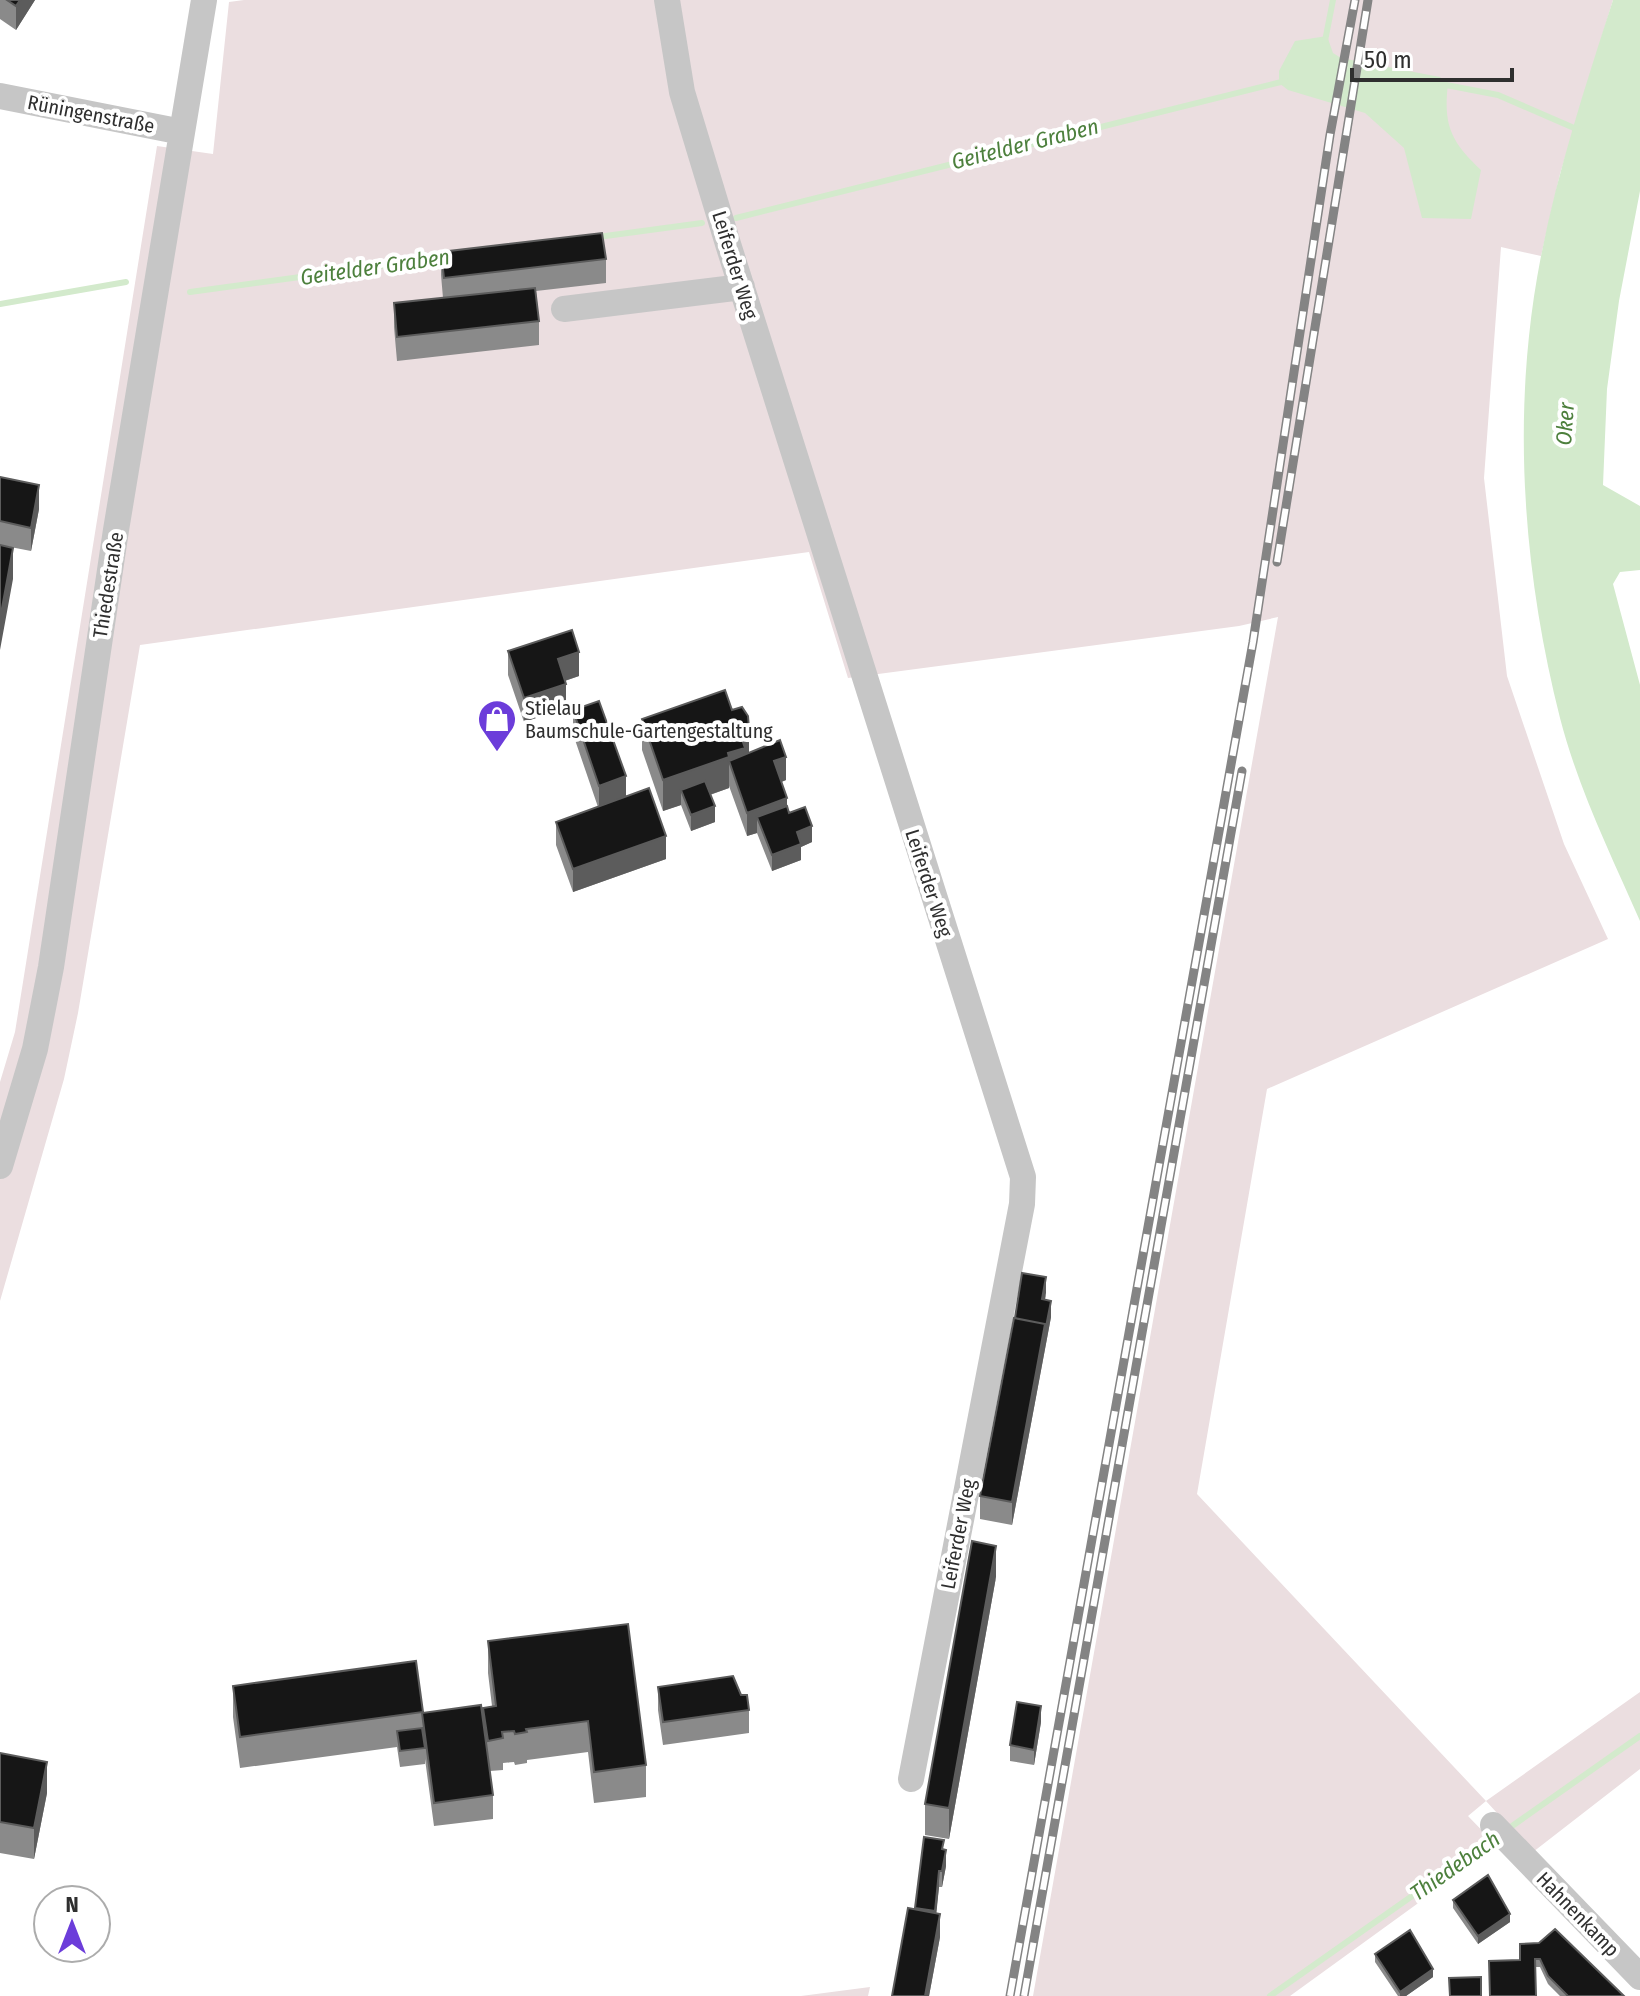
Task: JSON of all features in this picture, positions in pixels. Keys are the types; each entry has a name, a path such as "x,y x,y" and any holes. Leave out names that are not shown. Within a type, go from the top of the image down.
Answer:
{"street":[{"name":"Thiedestraße","path":"0,1166 35,1049 51,967 116,530 204,0"},
{"name":"Leiferder Weg","path":"667,0 682,92 1023,1177 1022,1204 911,1779"},
{"name":"Rüningenstraße","path":"0,96 182,132"},
{"path":"564,309 742,287"},
{"name":"Hahnenkamp","path":"1493,1825 1640,1977"}],"shaded area":[{"path":"1613,0 1560,174 1541,256 1501,247 1484,478 1507,676 1564,844 1608,939 1267,1089 1197,1494 1486,1801 1468,1816 1497,1846 1290,1996 1033,1996 1278,617 1239,626 848,678 809,552 140,645 78,1013 64,1079 0,1301 0,1082 15,1032 157,146 213,154 229,2"},
{"path":"1640,1692 1640,1769 1533,1852 1486,1801"},
{"path":"870,1987 868,1996 801,1996"}],"water":[{"name":"Oker","path":"1613,0 1640,0 1640,191 1619,301 1607,389 1603,485 1640,506 1640,570 1620,572 1613,584 1640,685 1640,921 1586,796 1560,718 1537,604 1525,488 1526,372 1541,256 1564,159"},
{"path":"1327,36 1333,53 1341,58 1440,77 1448,84 1447,111 1451,132 1462,151 1481,170 1471,219 1422,218 1404,148 1365,113 1288,90 1279,83 1279,71 1295,41"}],"building":[{"path":"602,233 606,259 444,278 441,252"},
{"path":"535,288 539,321 397,337 394,303"},
{"path":"0,477 39,485 31,528 0,521"},
{"path":"0,545 13,548 0,619"},
{"path":"572,630 579,652 558,659 566,684 524,698 508,651"},
{"path":"725,690 732,710 742,707 748,716 749,728 739,731 745,748 728,753 729,757 663,780 642,719"},
{"path":"599,701 626,776 599,786 573,710"},
{"path":"780,740 786,757 774,761 787,798 747,813 729,761"},
{"path":"705,781 715,806 691,815 681,790"},
{"path":"649,788 666,836 573,869 556,822"},
{"path":"787,806 789,813 805,807 812,826 797,832 801,844 772,855 757,817"},
{"path":"1022,1273 1046,1277 1042,1299 1051,1301 1045,1332 1045,1324 1015,1318"},
{"path":"1014,1318 1045,1324 1012,1502 980,1496"},
{"path":"972,1541 996,1546 949,1808 925,1804"},
{"path":"628,1624 646,1765 594,1772 588,1721 526,1729 527,1732 515,1734 514,1731 502,1732 503,1738 488,1741 483,1708 496,1706 488,1641"},
{"path":"416,1661 423,1712 240,1737 233,1686"},
{"path":"733,1676 741,1695 747,1695 749,1710 663,1722 658,1687"},
{"path":"1017,1702 1041,1706 1034,1750 1010,1745"},
{"path":"481,1705 493,1795 434,1803 422,1713"},
{"path":"422,1728 425,1748 400,1751 397,1731"},
{"path":"0,1753 47,1762 34,1828 0,1822"},
{"path":"924,1837 944,1840 942,1849 946,1850 942,1871 939,1871 935,1911 915,1908"},
{"path":"1488,1875 1510,1914 1478,1936 1453,1900"},
{"path":"908,1908 940,1914 925,1996 892,1996"},
{"path":"1555,1929 1624,1996 1568,1996 1548,1976 1540,1959 1535,1959 1536,1996 1490,1996 1489,1961 1520,1960 1520,1944 1539,1943"},
{"path":"1410,1930 1433,1969 1400,1992 1375,1954"},
{"path":"1481,1977 1481,1996 1450,1996 1449,1978"}],"waterway":[{"path":"1325,41 1333,0"},
{"name":"Geitelder Graben","path":"736,218 1285,81"},
{"path":"1441,84 1498,95 1581,131"},
{"name":"Geitelder Graben","path":"598,237 702,223"},
{"name":"Geitelder Graben","path":"190,292 448,257"},
{"name":"Geitelder Graben","path":"0,304 126,282"},
{"name":"Thiedebach","path":"1505,1831 1640,1736"},
{"name":"Thiedebach","path":"1270,1996 1496,1837"}],"railway":[{"path":"1010,1996 1253,642 1330,135 1355,0"},
{"path":"1277,562 1368,0"},
{"path":"1024,1996 1242,771"}],"place":[{"name":"Stielau Baumschule-Gartengestaltung","path":"497,753"}]}
